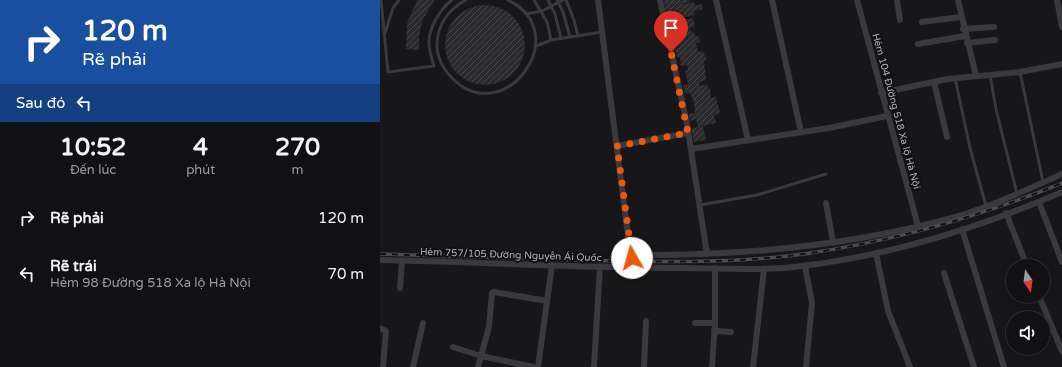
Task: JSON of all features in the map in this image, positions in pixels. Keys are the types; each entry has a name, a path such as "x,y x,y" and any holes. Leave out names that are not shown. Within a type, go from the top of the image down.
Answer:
{"street":[{"path":"598,0 632,255 632,268"},
{"path":"660,0 691,149 707,254"},
{"path":"716,0 748,140"},
{"path":"772,0 802,132"},
{"name":"Hẻm 104 Đường 518 Xa lộ Hà Nội","path":"857,0 887,116 918,226"},
{"path":"897,0 900,20"},
{"path":"958,0 963,28 976,76"},
{"path":"1057,0 1062,27"},
{"path":"922,22 961,17"},
{"path":"963,28 994,27"},
{"path":"918,44 965,36"},
{"path":"967,43 995,40"},
{"path":"881,93 955,78 1020,72 1062,64"},
{"path":"934,82 948,137"},
{"path":"691,149 835,127 887,116"},
{"path":"617,146 688,133"},
{"path":"632,255 707,254 773,249 834,242 918,226 954,217 1018,194 1062,174"},
{"name":"Hẻm 757/105 Đường Nguyễn Ái Quốc","path":"380,260 632,268 764,269 805,266 876,253 922,242 1038,202 1062,192"},
{"path":"1038,202 1062,262"},
{"path":"826,203 834,242"},
{"path":"1006,213 1024,259"},
{"path":"962,229 1004,367"},
{"path":"876,253 888,311 910,367"},
{"path":"400,288 402,261"},
{"path":"538,367 552,265"},
{"path":"594,367 600,266"},
{"path":"805,266 812,303 806,367"},
{"path":"712,367 715,323 715,268"},
{"path":"753,367 764,269"},
{"path":"944,273 974,367"},
{"path":"478,367 488,327 492,293 494,292 547,301"},
{"path":"1042,303 1062,351"},
{"path":"644,367 646,321"},
{"path":"413,367 423,323"},
{"path":"695,323 715,323"},
{"path":"380,328 386,331 383,367"},
{"path":"714,331 731,332"},
{"path":"453,347 481,356 534,367"}],"lane":[{"path":"381,0 388,72 434,66 429,43 432,29 440,12 452,0"},
{"path":"384,35 393,8 399,0"},
{"path":"466,0 457,5 446,16 439,29 437,44 439,59 446,73 457,83 470,90 485,93 500,91 514,84 525,74 532,61 536,46 535,35 526,14 514,1 508,0"},
{"path":"534,0 542,11 550,29 552,40"},
{"path":"548,0 552,6 561,38"},
{"path":"526,14 542,11 558,1 563,0"},
{"path":"566,0 574,20 578,36"},
{"path":"558,1 563,12 570,37"},
{"path":"536,46 561,38 602,32"},
{"path":"1020,72 1043,182"},
{"path":"990,75 996,109 1018,194"},
{"path":"955,78 970,148 986,206"},
{"path":"700,205 757,194 826,174"}],"building":[{"path":"417,0 435,0 423,19 419,36 419,50 406,49 407,23"},
{"path":"664,0 689,0 690,2 665,7"},
{"path":"694,2 695,6 702,4 703,9 694,11 695,15 668,21 665,7"},
{"path":"485,5 500,8 513,17 522,30 525,45 522,60 513,73 500,82 485,85 470,82 457,73 448,60 445,45 448,30 457,17 470,8"},
{"path":"693,18 695,26 690,28 691,32 694,32 696,37 699,36 700,42 696,43 697,48 699,52 703,51 707,60 704,61 706,80 699,82 700,86 707,84 708,88 710,88 711,98 716,97 720,113 714,115 716,123 703,126 706,140 694,142 691,129 698,127 696,119 690,121 689,114 695,113 694,102 690,93 685,94 683,85 688,84 685,71 688,70 687,65 681,66 680,57 678,58 674,48 678,47 676,36 686,34 685,29 671,32 668,23"}],"railway":[{"path":"380,254 663,262 720,261 776,257 838,249 903,235 999,207 1062,183"}],"route":[{"path":"632,258 617,146 688,133 671,52"}]}
